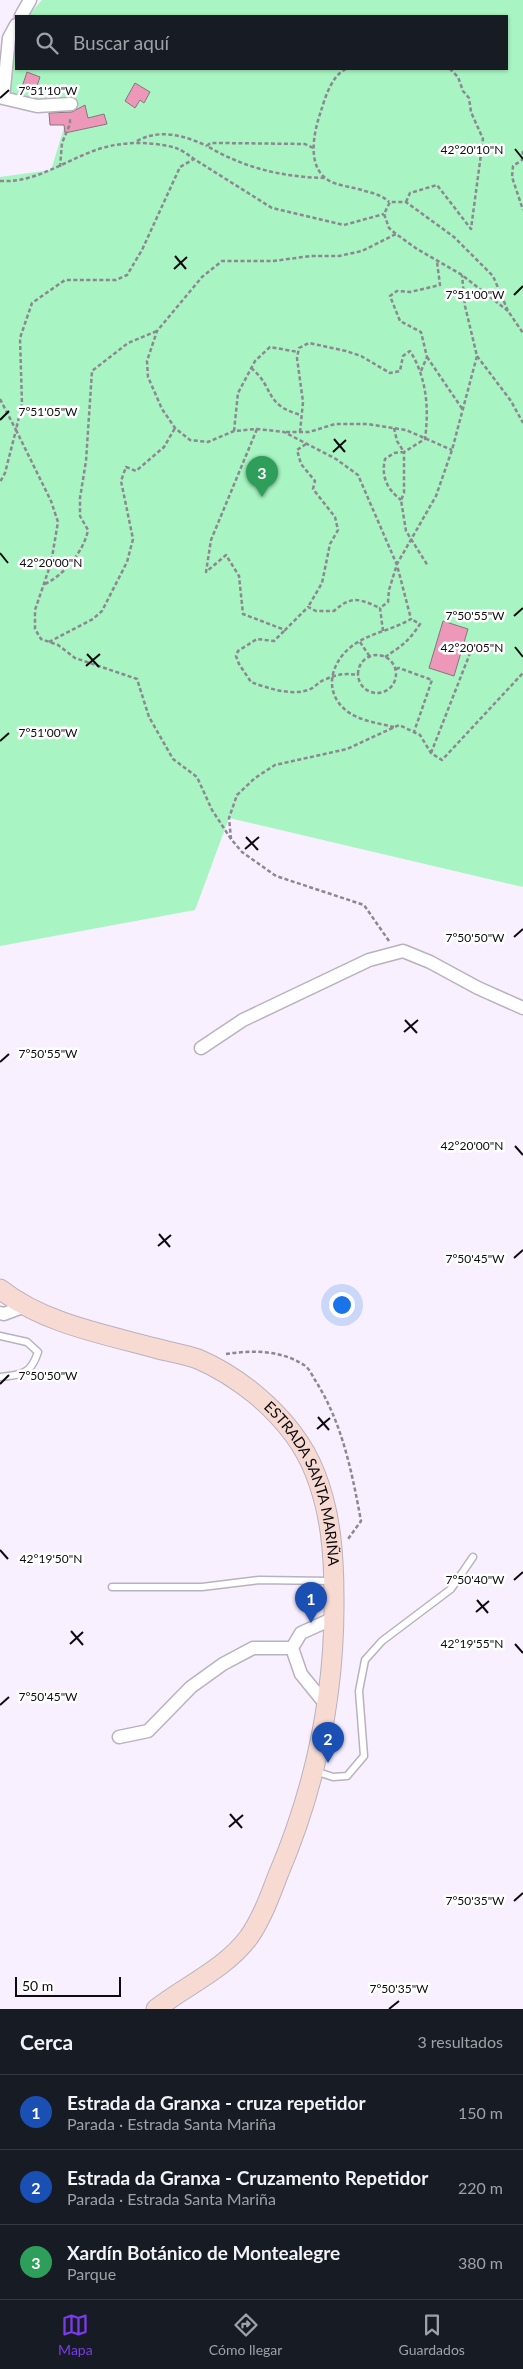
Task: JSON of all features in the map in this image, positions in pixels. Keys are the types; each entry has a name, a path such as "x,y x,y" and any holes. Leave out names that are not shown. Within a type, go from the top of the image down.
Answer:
{"main road":[{"name":"ESTRADA SANTA MARIÑA","path":"0,1289 25,1306 60,1320 197,1359 229,1375 257,1396 284,1423 300,1444 316,1474 322,1495 333,1558 333,1667 315,1771 292,1844 262,1914 249,1936 235,1953 218,1967 156,2009"}],"street":[{"path":"22,15 30,0"},
{"path":"15,27 9,38 3,98 37,106 71,104"},
{"path":"201,1048 243,1020 369,960 404,951 523,1008"},
{"path":"0,1313 4,1314 25,1306"},
{"path":"327,1706 301,1674 292,1648 300,1633 334,1618"},
{"path":"119,1737 148,1731 191,1687 223,1664 253,1648 292,1648"}],"lane":[{"path":"0,1336 27,1342 38,1352 34,1366 20,1375 0,1377"},
{"path":"315,1771 333,1777 348,1776 364,1756 359,1691 365,1660 382,1640 451,1589 473,1557"},
{"path":"112,1587 202,1587 259,1580 334,1581"}],"path":[{"path":"345,70 336,78 328,92 319,119 313,148 316,163 321,174 329,181 382,195 390,202 406,202 454,238 493,276 508,311 523,333"},
{"path":"406,202 410,193 437,185 471,229 483,139 471,112 469,98 463,91 458,77 451,70"},
{"path":"60,166 62,143 70,124 71,104"},
{"path":"0,181 10,181 60,166 101,148 155,135 177,134 207,146 238,163 289,176 326,178"},
{"path":"136,141 179,148 272,208 344,225 384,214 390,202"},
{"path":"207,146 210,143 305,144 313,148"},
{"path":"523,151 522,160 513,166 512,177 523,210"},
{"path":"0,482 5,473 22,404 20,338 32,303 65,280 116,280 127,274 142,250 180,167 194,159"},
{"path":"384,214 390,228 396,234 462,275 508,311"},
{"path":"396,234 362,251 339,256 311,256 273,261 222,261 202,277 157,331 147,361 148,377 162,409 175,428 190,440 208,442 234,431 257,429 310,432 335,424 367,424 406,430 452,450"},
{"path":"437,261 440,285 410,292 397,291 390,296 400,321 421,332 427,357 463,410"},
{"path":"462,275 465,306 477,356 511,401 523,423"},
{"path":"44,585 57,578 86,543 88,530 80,516 80,498 86,461 92,372 128,343 157,331"},
{"path":"300,432 303,402 297,358 299,348 309,343 361,356 390,373 400,371 403,356 410,351 421,370 428,414 425,439"},
{"path":"234,431 238,392 250,373 250,368 261,354 270,347 298,352"},
{"path":"380,608 388,602 389,590 397,565 436,496 452,450 477,356"},
{"path":"421,370 427,357"},
{"path":"250,368 260,376 270,396 276,403 285,411 301,415"},
{"path":"0,399 51,501 58,522 51,563 35,610 35,630 41,639 58,644 75,658 138,679 149,717 173,759 197,777 212,810 242,852 276,876 364,905 396,953"},
{"path":"49,642 93,619 102,612 126,562 133,539 121,481 126,467 136,471 164,447 175,428"},
{"path":"394,428 397,441 404,452 404,493 401,500 406,530 428,566"},
{"path":"257,429 211,540 206,572 226,555 239,576 243,614 285,630"},
{"path":"284,432 336,459 358,475 397,565 411,620"},
{"path":"401,500 386,483 383,471 385,459 394,454 404,452 425,439"},
{"path":"306,444 297,450 301,464 315,481 313,489 335,517 338,530 330,544 322,583 308,607 274,641 257,639 238,651 236,656 243,673 251,682 272,689 295,692 306,691 316,687 323,680 342,673 358,675"},
{"path":"308,607 316,612 334,612 343,604 354,600 380,608"},
{"path":"380,608 383,631"},
{"path":"385,657 406,644 420,624 411,620 352,646 336,663 331,678 334,695 343,707 356,716 394,727"},
{"path":"360,642 370,656"},
{"path":"430,753 474,643 495,645"},
{"path":"370,656 385,657 396,669 395,682 391,688 380,693 374,693 363,688 358,675 361,665 370,656"},
{"path":"396,669 400,668 432,680 414,732"},
{"path":"231,838 229,818 237,795 255,778 275,765 347,750 399,725 420,735 430,753 442,760 523,673"},
{"path":"197,1359 248,1351 283,1355 306,1366 328,1401 352,1470 361,1521 333,1558"}],"green space":[{"path":"42,0 523,0 523,887 229,818 195,910 0,946 0,177 51,170 71,105 3,98 15,35 15,70 508,70 508,15 29,15"}],"building":[{"path":"27,72 40,77 35,92 22,87"},
{"path":"135,83 150,92 144,103 140,100 135,108 125,101"},
{"path":"85,105 88,118 104,114 107,124 65,133 64,125 50,125 49,113 72,112"},
{"path":"443,621 468,629 454,676 429,668"}],"place":[{"name":"Xardín Botánico de Montealegre","path":"262,497"},
{"name":"Estrada da Granxa - cruza repetidor","path":"311,1623"},
{"name":"Estrada da Granxa - Cruzamento Repetidor","path":"328,1763"}]}
